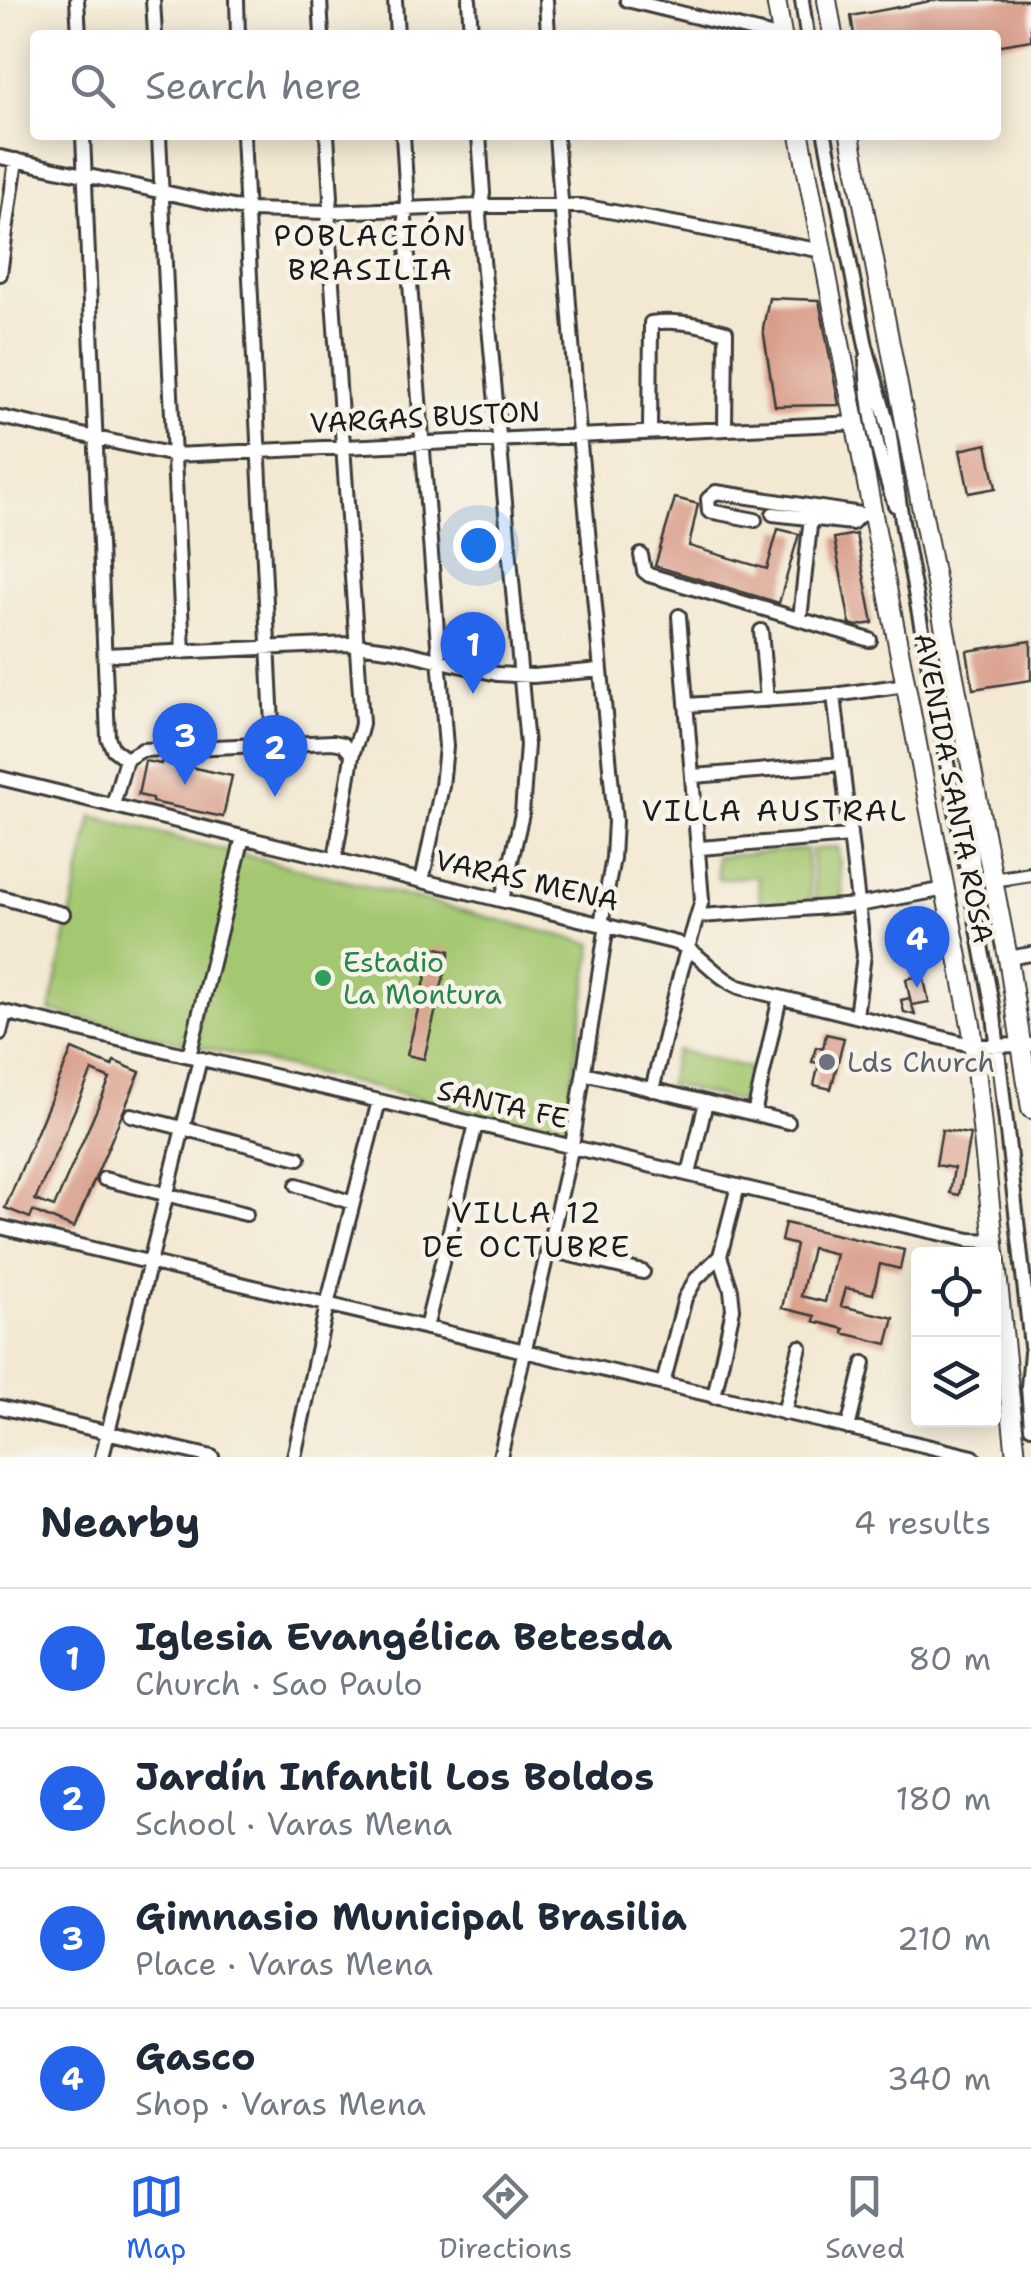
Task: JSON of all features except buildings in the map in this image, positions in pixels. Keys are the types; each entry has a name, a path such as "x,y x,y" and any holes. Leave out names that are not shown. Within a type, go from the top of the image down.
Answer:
{"main road":[{"path":"776,0 781,30"},
{"path":"827,0 832,30"},
{"name":"AVENIDA SANTA ROSA","path":"801,140 857,423 866,516 906,685 974,1046 1016,1457"},
{"name":"AVENIDA SANTA ROSA","path":"851,140 1027,1045 1031,1110"}],"street":[{"path":"77,0 79,30"},
{"path":"153,0 155,30"},
{"path":"236,0 238,30"},
{"path":"320,0 322,30"},
{"path":"394,0 397,30"},
{"path":"468,0 471,30"},
{"path":"546,0 548,30"},
{"path":"627,0 750,30"},
{"path":"802,0 806,30"},
{"path":"83,140 108,738 112,749 126,760"},
{"path":"160,140 183,652"},
{"path":"243,140 272,745"},
{"path":"328,140 329,212 362,723 359,740 350,752"},
{"path":"403,140 444,768 422,881"},
{"path":"479,140 483,193 479,216 522,676 526,782 502,900"},
{"path":"500,1457 589,1074 615,821 556,140"},
{"path":"826,140 866,346 870,409 881,462 903,528 999,1046 1031,1349 1031,1427"},
{"path":"0,157 247,210 329,212 562,205 609,210 822,251"},
{"path":"0,274 16,160"},
{"path":"650,432 652,323 693,323 726,332 725,429"},
{"name":"VARGAS BUSTON","path":"0,417 174,454 857,423"},
{"path":"755,520 709,511 708,498 716,492 812,514"},
{"path":"773,514 852,510 866,516"},
{"path":"800,619 812,514"},
{"path":"642,555 644,572 650,575 870,640"},
{"path":"652,1090 681,971 700,916 703,889 679,616"},
{"path":"762,631 767,700"},
{"path":"104,654 359,644 522,676 601,670"},
{"path":"687,705 834,695 906,685"},
{"path":"834,695 864,963 856,1016"},
{"path":"964,732 974,912"},
{"path":"113,805 126,760 142,750 344,744 352,763 335,859"},
{"path":"694,776 842,764"},
{"name":"VARAS MENA","path":"0,778 688,948 728,982 780,997 974,1046 1027,1045"},
{"path":"700,848 850,836"},
{"path":"102,1457 182,1130 242,837"},
{"path":"993,880 1031,874"},
{"path":"700,916 858,905 946,888"},
{"path":"0,897 63,914"},
{"path":"1008,958 1031,954"},
{"path":"754,1114 780,997"},
{"path":"0,1032 2,1012"},
{"name":"SANTA FE","path":"2,1012 970,1240 996,1241"},
{"path":"589,1074 788,1122"},
{"path":"294,1457 327,1305 379,1101"},
{"path":"689,1174 706,1102"},
{"path":"131,1115 299,1158"},
{"path":"426,1328 476,1124"},
{"path":"104,1179 246,1214"},
{"path":"297,1184 354,1202"},
{"path":"663,1384 685,1298 696,1279 720,1256 738,1186"},
{"path":"0,1227 973,1457"},
{"path":"550,1250 643,1272"},
{"path":"714,1396 733,1309 720,1256"},
{"path":"784,1413 800,1347"},
{"path":"848,1428 864,1363"},
{"path":"0,1407 212,1457"},
{"path":"896,1457 900,1441"}],"green space":[{"name":"Estadio La Montura","path":"92,816 593,944 564,1133 50,1011"},
{"path":"838,847 843,898 816,901 811,850"},
{"path":"806,849 811,904 761,908 757,876 718,879 716,857"},
{"path":"676,1050 749,1068 741,1102 668,1084"}],"place":[{"name":"Iglesia Evangélica Betesda","path":"473,694"},
{"name":"Gimnasio Municipal Brasilia","path":"185,785"},
{"name":"Jardín Infantil Los Boldos","path":"275,797"},
{"name":"Estadio La Montura","path":"323,978"},
{"name":"Gasco","path":"917,988"},
{"name":"Lds Church","path":"827,1062"}],"district":[{"name":"POBLACIÓN BRASILIA","path":"371,253"},
{"name":"VILLA AUSTRAL","path":"775,811"},
{"name":"VILLA 12 DE OCTUBRE","path":"527,1230"}]}
